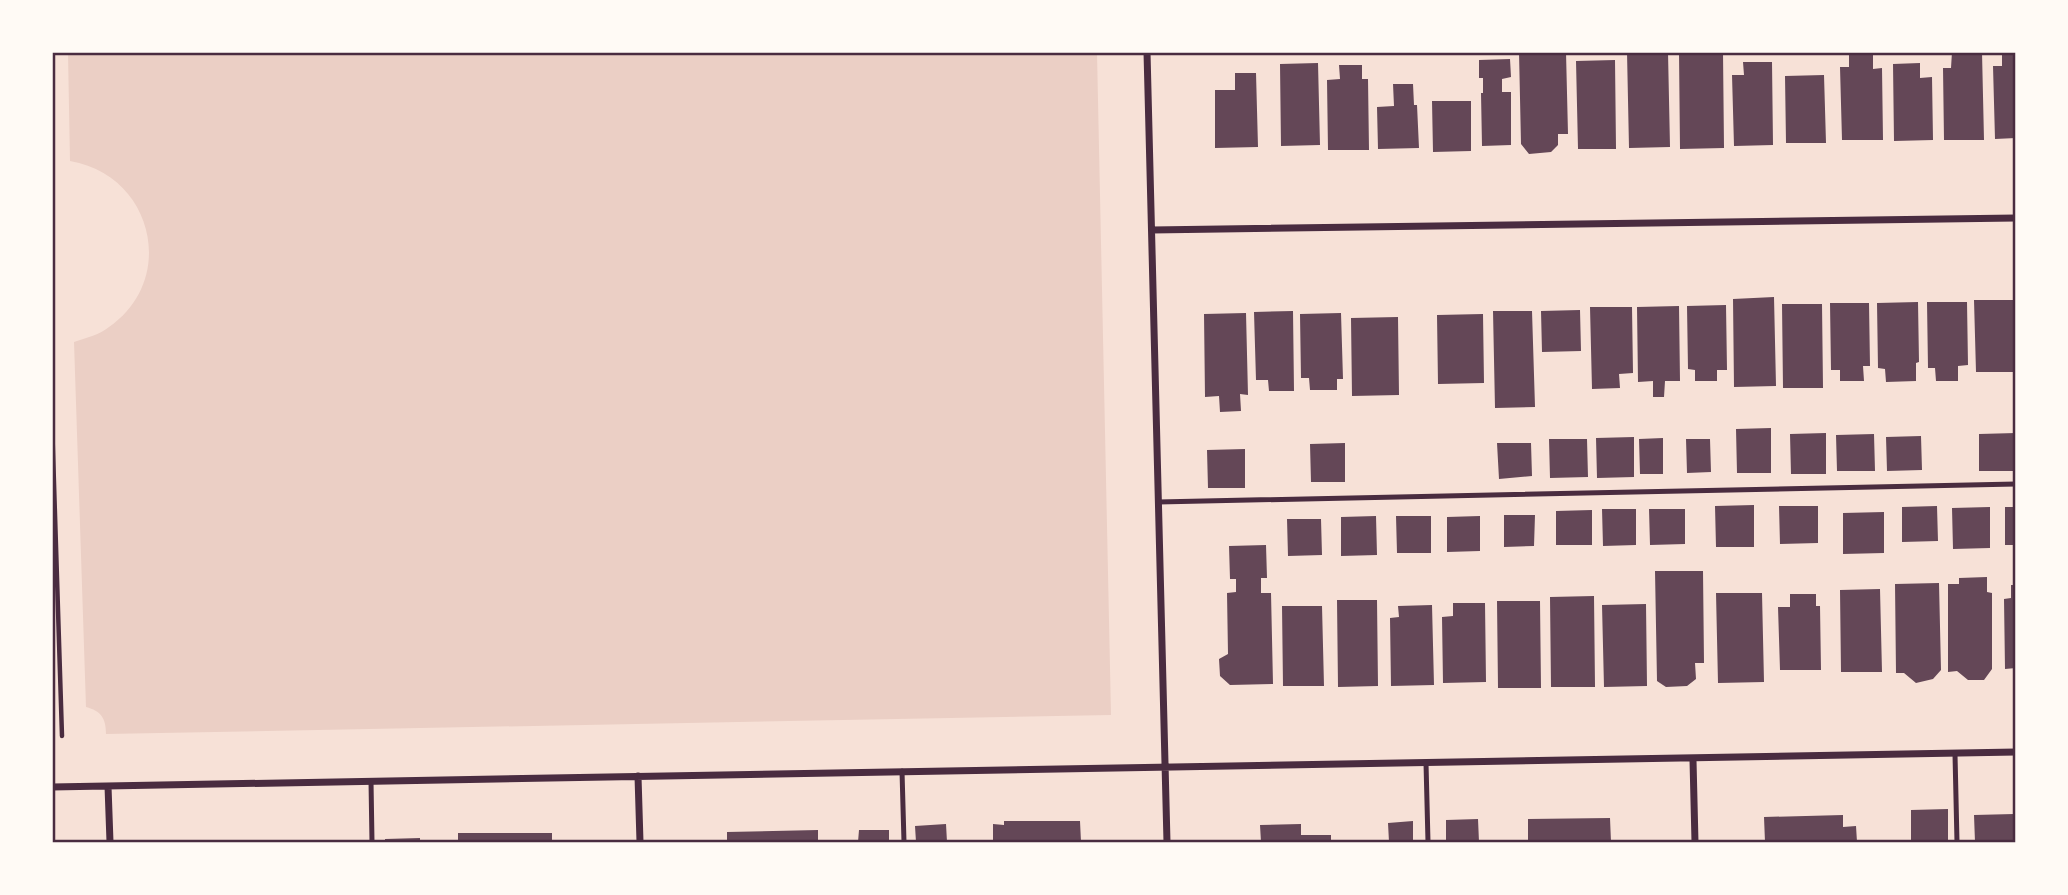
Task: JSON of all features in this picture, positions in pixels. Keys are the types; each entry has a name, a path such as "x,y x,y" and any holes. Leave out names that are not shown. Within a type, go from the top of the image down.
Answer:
{"street":[{"path":"1147,52 1167,842"},
{"path":"1152,230 2015,218"},
{"path":"52,787 1693,760 2015,752"},
{"path":"1693,760 1695,842"},
{"path":"638,776 640,842"},
{"path":"108,786 110,842"}],"lane":[{"path":"1158,502 2015,484"},
{"path":"1955,754 1957,842"},
{"path":"1426,763 1428,842"},
{"path":"902,771 904,842"},
{"path":"371,781 372,842"}],"path":[{"path":"52,420 62,736"}],"shaded area":[{"path":"68,53 1097,53 1111,715 106,734 102,716 86,707 74,342 105,330 131,307 144,283 149,257 146,231 137,207 121,186 98,170 70,161"}],"building":[{"path":"1519,52 1566,52 1568,134 1558,134 1558,145 1551,152 1529,154 1521,144"},
{"path":"1627,52 1668,52 1670,147 1629,148"},
{"path":"1679,52 1723,52 1724,148 1680,149"},
{"path":"1952,52 1982,52 1984,140 1944,140 1943,68 1951,68"},
{"path":"2002,52 2016,52 2016,138 1995,139 1993,66 2002,66"},
{"path":"1849,55 1873,55 1873,69 1882,68 1883,140 1842,140 1840,67 1849,67"},
{"path":"1510,59 1511,77 1502,79 1502,92 1511,92 1511,145 1482,146 1483,78 1479,78 1479,60"},
{"path":"1615,60 1616,149 1578,149 1576,61"},
{"path":"1743,62 1772,62 1773,145 1734,146 1732,75 1744,75"},
{"path":"1318,63 1320,145 1281,146 1280,64"},
{"path":"1920,63 1920,78 1932,77 1933,140 1894,141 1893,64"},
{"path":"1339,65 1362,65 1362,79 1368,79 1369,150 1328,150 1327,80 1340,79"},
{"path":"1235,73 1256,73 1258,147 1215,148 1215,90 1235,90"},
{"path":"1824,75 1826,143 1786,143 1785,76"},
{"path":"1393,84 1413,84 1419,148 1378,149 1377,107 1394,106"},
{"path":"1432,101 1471,101 1471,151 1433,152"},
{"path":"1774,297 1776,386 1734,387 1733,299"},
{"path":"1974,300 2014,300 2016,372 1976,372"},
{"path":"1918,302 1919,362 1916,363 1916,381 1886,382 1885,369 1878,368 1877,303"},
{"path":"1927,302 1967,302 1968,365 1958,366 1958,381 1936,381 1935,368 1928,368"},
{"path":"1830,303 1869,303 1870,366 1863,366 1864,381 1840,381 1840,370 1831,370"},
{"path":"1782,304 1822,304 1823,388 1783,388"},
{"path":"1726,305 1727,370 1717,370 1717,381 1695,381 1695,370 1688,369 1687,306"},
{"path":"1679,306 1680,381 1665,381 1664,397 1653,397 1653,381 1638,382 1637,307"},
{"path":"1590,307 1632,307 1633,373 1619,374 1620,388 1592,389"},
{"path":"1580,310 1581,351 1542,352 1541,311"},
{"path":"1293,311 1294,391 1269,391 1268,380 1256,380 1254,312"},
{"path":"1493,311 1532,311 1535,407 1495,408"},
{"path":"1246,313 1248,395 1240,394 1241,411 1220,412 1219,396 1205,397 1204,314"},
{"path":"1341,313 1343,379 1337,379 1337,390 1310,390 1309,378 1301,378 1300,314"},
{"path":"1483,314 1484,383 1438,384 1437,315"},
{"path":"1398,317 1399,395 1352,396 1351,318"},
{"path":"1771,428 1771,473 1737,473 1736,429"},
{"path":"1826,433 1826,474 1791,474 1790,434"},
{"path":"2016,433 2016,471 1979,471 1979,434"},
{"path":"1874,434 1875,471 1837,471 1836,435"},
{"path":"1921,436 1922,470 1887,471 1886,437"},
{"path":"1634,437 1634,477 1597,478 1596,438"},
{"path":"1663,438 1663,474 1640,474 1639,439"},
{"path":"1549,439 1587,439 1588,477 1550,478"},
{"path":"1686,439 1710,439 1711,472 1687,473"},
{"path":"1345,443 1345,482 1311,482 1310,444"},
{"path":"1497,443 1531,443 1532,476 1499,479"},
{"path":"1245,449 1245,488 1208,488 1207,450"},
{"path":"1754,505 1754,547 1716,547 1715,506"},
{"path":"1779,506 1818,506 1818,543 1780,544"},
{"path":"1937,506 1938,541 1902,542 1902,507"},
{"path":"1990,507 1990,548 1953,549 1952,508"},
{"path":"2005,507 2016,507 2016,545 2005,545"},
{"path":"1602,509 1636,509 1636,545 1603,546"},
{"path":"1649,509 1685,509 1685,544 1650,545"},
{"path":"1592,510 1592,545 1556,545 1556,511"},
{"path":"1884,512 1884,553 1843,554 1843,513"},
{"path":"1504,515 1535,515 1534,546 1504,547"},
{"path":"1376,516 1377,555 1341,556 1341,517"},
{"path":"1396,516 1431,516 1431,553 1397,553"},
{"path":"1480,516 1480,551 1447,552 1447,517"},
{"path":"1287,519 1321,519 1322,555 1288,556"},
{"path":"1266,545 1267,578 1261,578 1261,593 1271,593 1273,684 1230,685 1220,676 1219,659 1228,654 1227,593 1236,592 1236,579 1230,579 1229,546"},
{"path":"1655,571 1703,571 1704,663 1695,663 1696,679 1687,686 1666,687 1657,681"},
{"path":"1987,577 1987,592 1992,593 1992,669 1984,680 1968,680 1957,671 1948,672 1948,584 1959,584 1959,578"},
{"path":"1939,583 1941,670 1933,679 1916,683 1904,673 1896,673 1895,584"},
{"path":"2011,585 2016,585 2016,668 2005,669 2004,599 2011,598"},
{"path":"1880,589 1882,672 1841,672 1840,590"},
{"path":"1716,593 1762,593 1764,682 1718,683"},
{"path":"1790,594 1816,594 1816,606 1820,606 1821,670 1780,670 1778,607 1790,607"},
{"path":"1594,596 1595,687 1551,687 1550,597"},
{"path":"1337,600 1377,600 1378,686 1338,687"},
{"path":"1497,601 1540,601 1541,688 1498,688"},
{"path":"1453,603 1485,603 1486,682 1443,683 1442,617 1453,616"},
{"path":"1646,604 1647,686 1604,687 1602,605"},
{"path":"1432,605 1434,685 1391,686 1390,618 1399,617 1398,606"},
{"path":"1282,606 1322,606 1324,686 1283,686"},
{"path":"1948,809 1948,842 1911,842 1911,810"},
{"path":"2014,814 2016,842 1975,842 1974,815"},
{"path":"1843,815 1843,827 1856,826 1857,842 1765,842 1764,817"},
{"path":"1610,818 1611,842 1528,842 1528,819"},
{"path":"1478,819 1479,842 1446,842 1446,820"},
{"path":"1004,821 1080,821 1081,842 993,842 993,824 1004,825"},
{"path":"1413,821 1413,842 1389,842 1388,823"},
{"path":"946,824 947,842 916,842 915,826"},
{"path":"1301,824 1301,835 1331,835 1331,842 1261,842 1260,825"},
{"path":"818,830 818,842 727,842 727,832"},
{"path":"859,830 889,830 889,842 858,842"},
{"path":"458,833 552,833 552,842 458,842"},
{"path":"420,838 420,842 385,842 385,839"}]}
